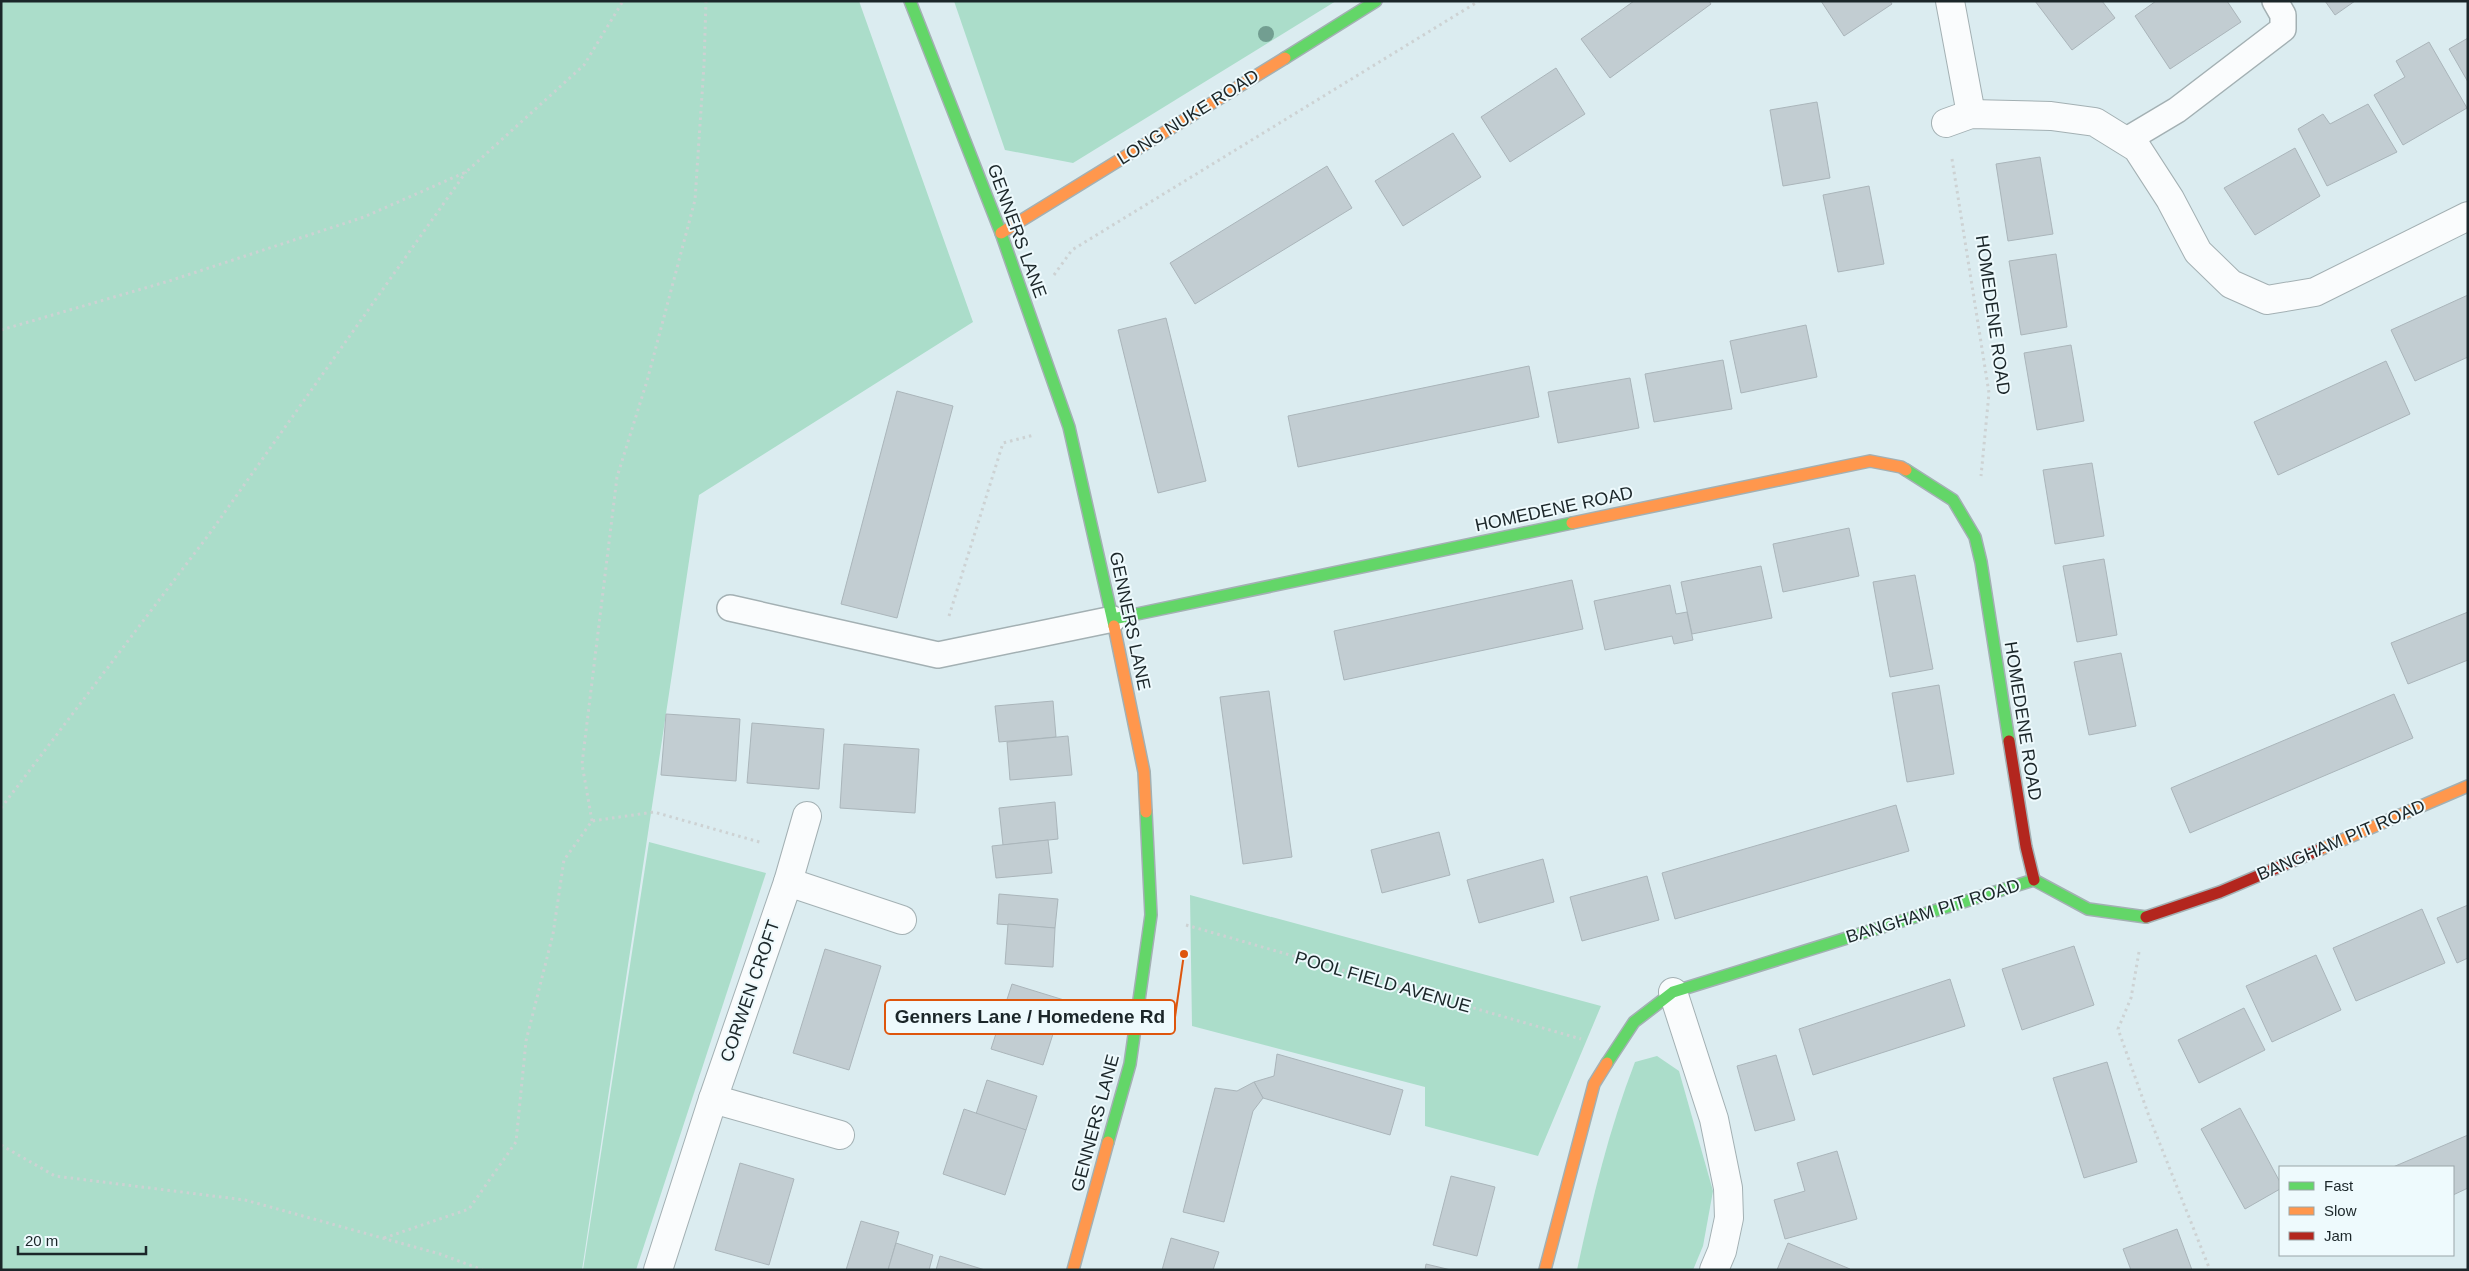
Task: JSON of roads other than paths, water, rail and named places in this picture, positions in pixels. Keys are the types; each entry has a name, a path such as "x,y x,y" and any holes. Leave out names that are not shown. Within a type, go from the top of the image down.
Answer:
{"street":[{"name":"GENNERS LANE","path":"910,1 1001,234 1069,427 1113,619 1144,772 1151,915 1130,1064 1073,1270"},
{"name":"LONG NUKE ROAD","path":"1001,234 1376,1"},
{"path":"1950,1 1958,119 2052,116 2095,122 2137,148 2170,198 2198,252 2231,284 2267,300 2315,292 2468,216"},
{"name":"HOMEDENE ROAD","path":"1113,619 1870,461 1902,467 1953,500 1975,537 2026,847 2034,880"},
{"name":"BANGHAM PIT ROAD","path":"1545,1270 1594,1084 1634,1022 1673,992 1722,975 2034,880 2088,909 2144,917 2220,892 2468,786"},
{"name":"CORWEN CROFT","path":"658,1270 713,1099 788,882 806,816"},
{"path":"788,882 902,920"},
{"path":"1673,992 1714,1119 1728,1188 1729,1218 1722,1251 1714,1270"},
{"path":"713,1099 840,1135"}],"lane":[{"path":"2124,141 2177,110 2283,29 2283,15 2274,1"},
{"path":"730,608 938,655 1113,619"}],"place":[{"name":"Genners Lane / Homedene Rd","path":"1184,954"}]}
